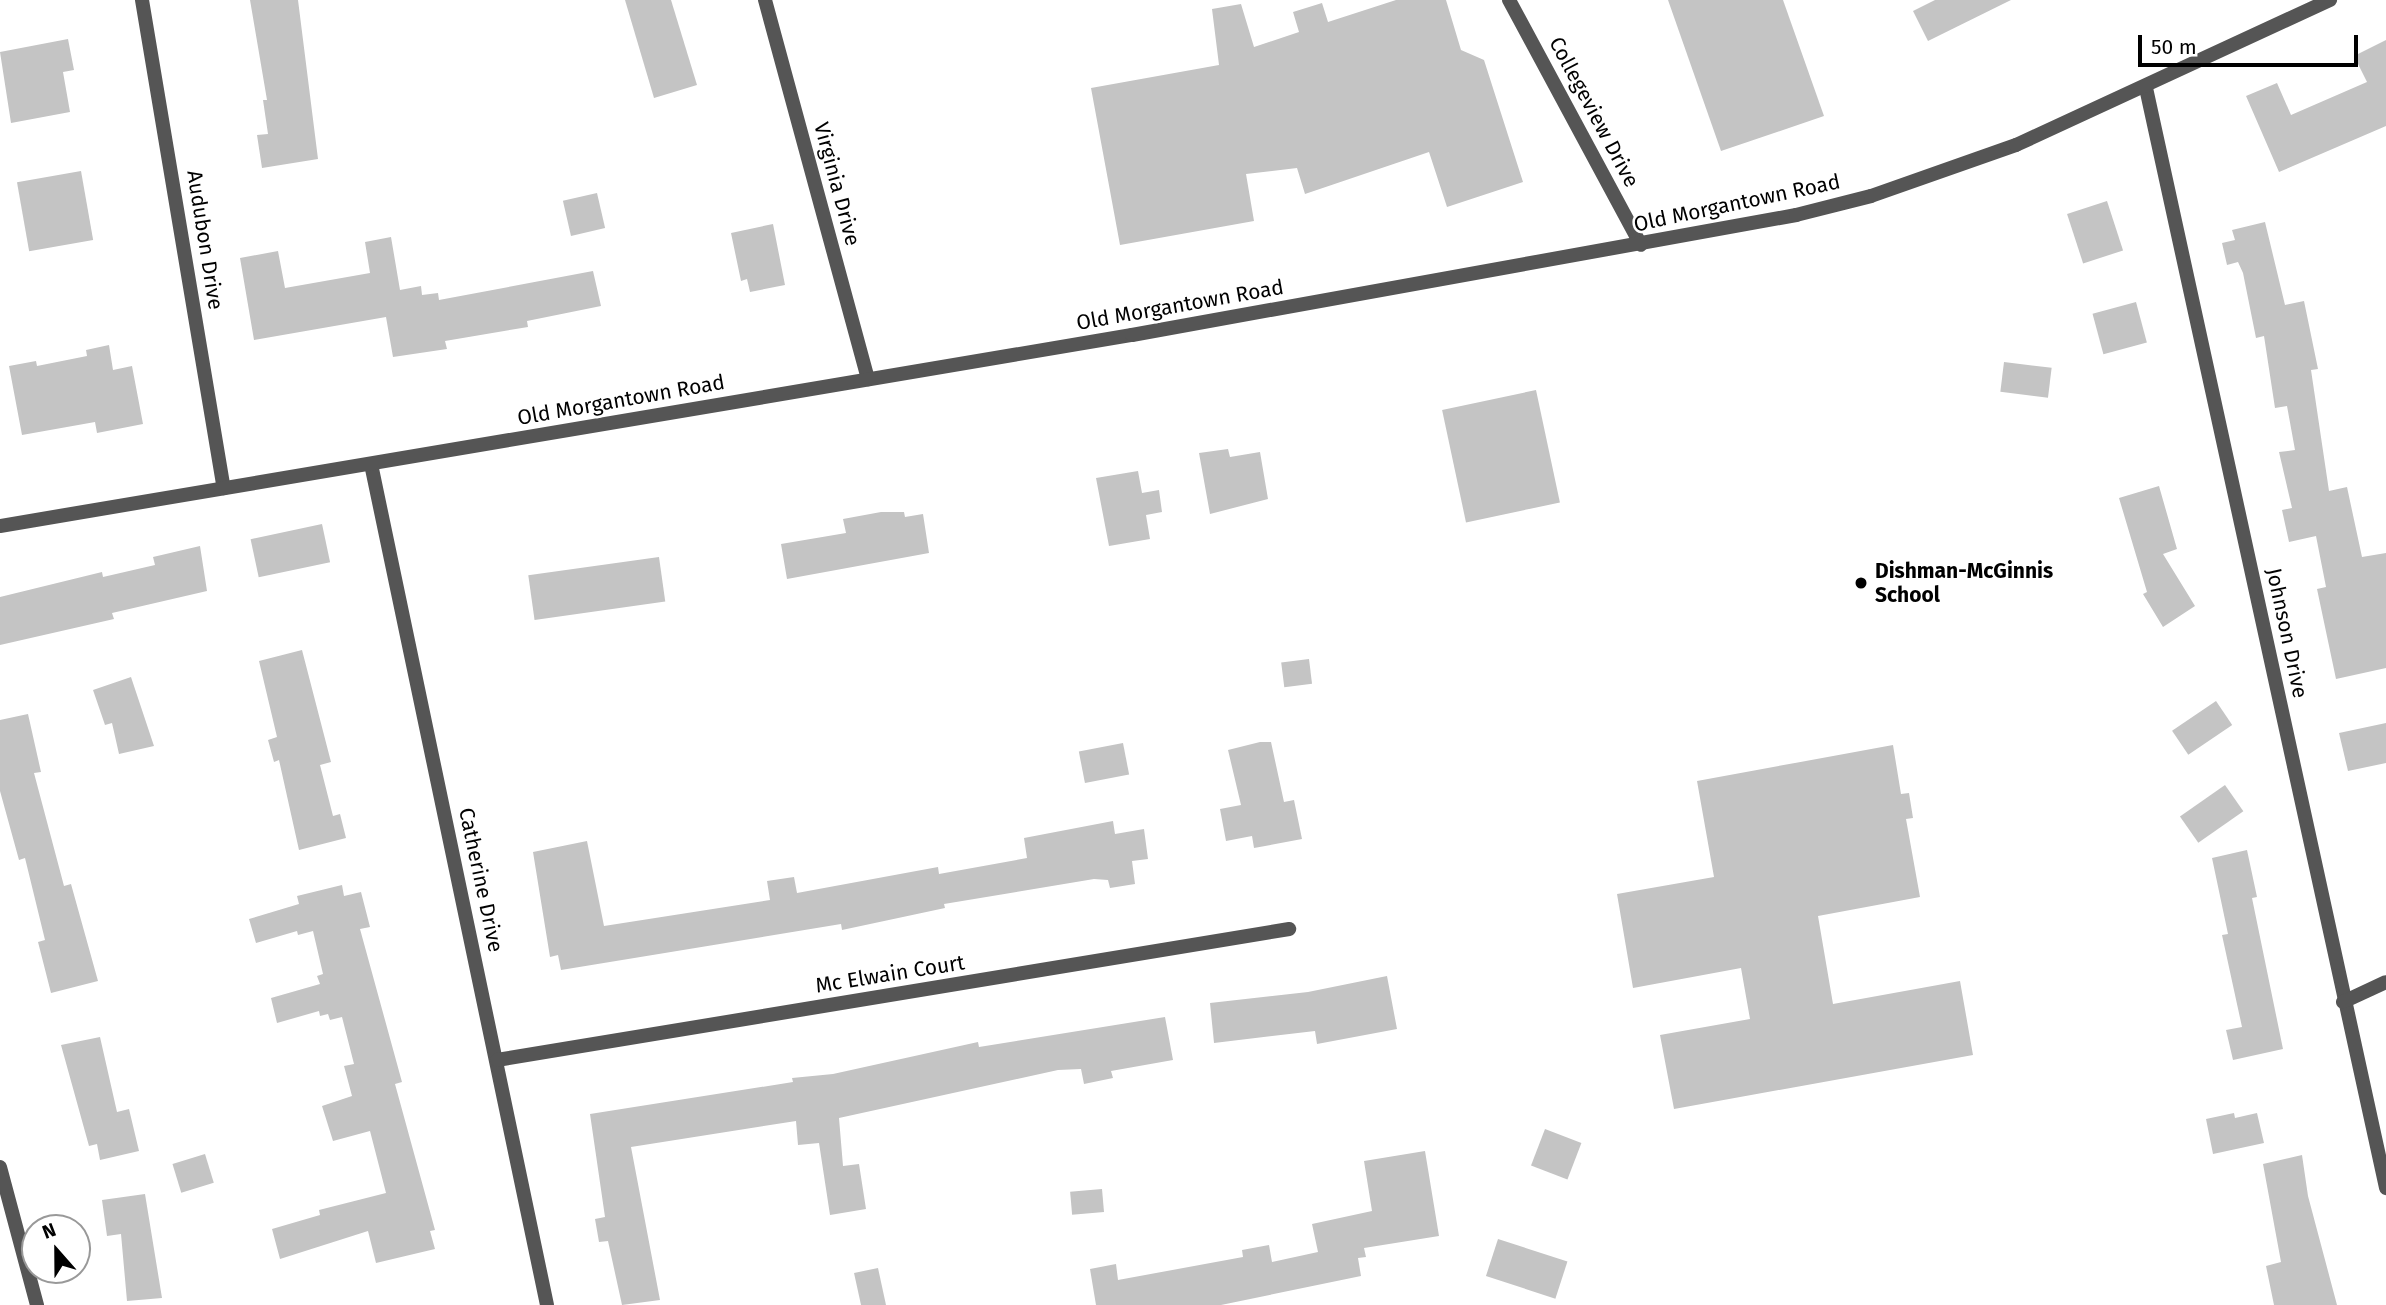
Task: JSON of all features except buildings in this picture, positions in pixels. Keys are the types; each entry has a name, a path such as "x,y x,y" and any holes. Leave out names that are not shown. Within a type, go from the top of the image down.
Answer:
{"street":[{"name":"Audubon Drive","path":"142,0 224,488"},
{"name":"Virginia Drive","path":"765,0 868,379"},
{"name":"Collegeview Drive","path":"1509,0 1641,245"},
{"name":"Old Morgantown Road","path":"0,526 1641,245 1871,196 2017,145 2146,88 2330,0"},
{"name":"Johnson Drive","path":"2146,88 2343,1002 2386,1188"},
{"name":"Catherine Drive","path":"371,464 547,1305"},
{"name":"Mc Elwain Court","path":"497,1060 1289,929"},
{"path":"2343,1002 2386,982"},
{"path":"0,1167 37,1305"}],"place":[{"name":"Dishman-McGinnis School","path":"1861,583"}]}
